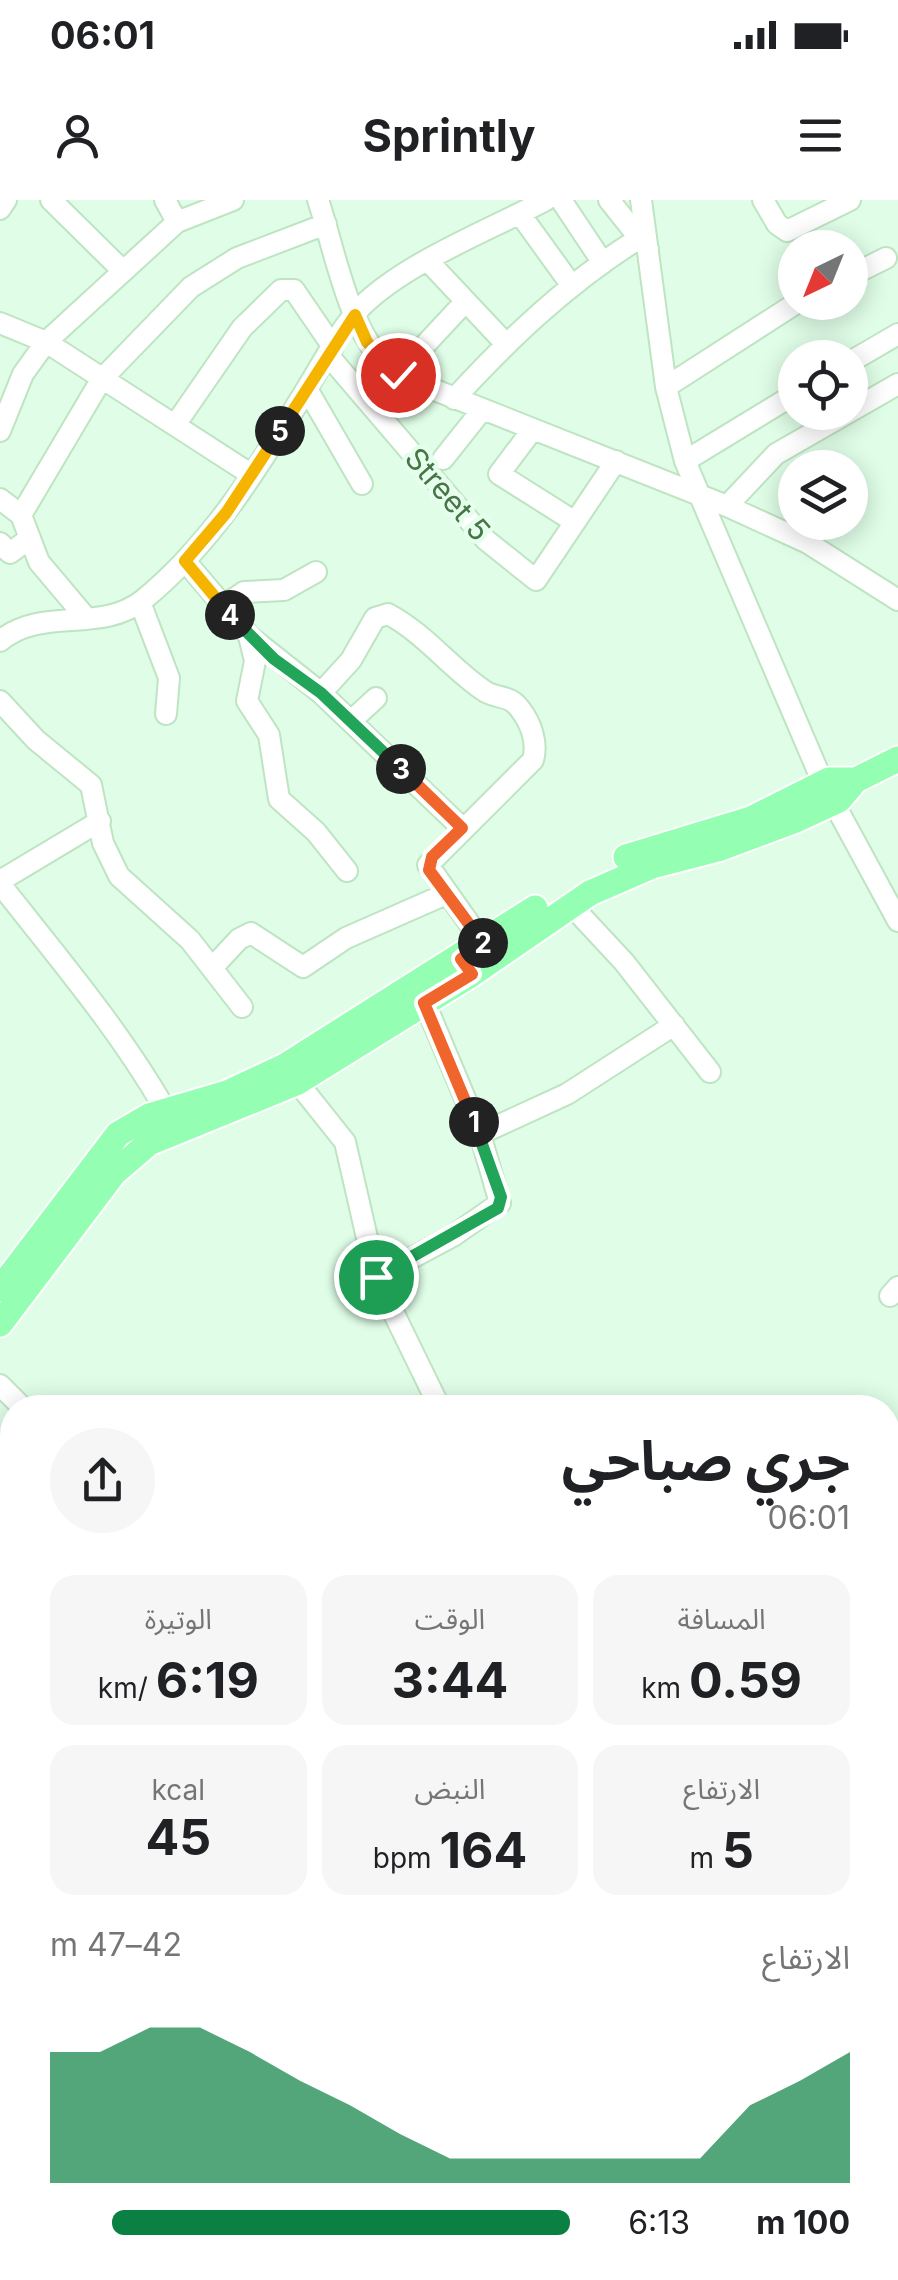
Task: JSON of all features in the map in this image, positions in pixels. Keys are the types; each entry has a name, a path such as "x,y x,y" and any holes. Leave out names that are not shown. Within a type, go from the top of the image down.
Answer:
{"main road":[{"path":"0,1290 106,1146 133,1124 171,1120 291,1075 570,904 631,874 738,842 898,759"},
{"path":"376,1022 424,1003 467,966 483,944 600,869 666,843 828,793"},
{"path":"0,1324 124,1162 171,1120"}],"street":[{"path":"0,209 6,200"},
{"path":"51,200 124,272"},
{"path":"165,200 177,222"},
{"path":"0,431 23,374 46,342 177,222 233,200"},
{"path":"318,200 367,342 398,375 697,492 808,543 898,600"},
{"path":"0,641 28,624 88,620 124,612 140,602 185,561 252,475 330,351 372,298 429,262 546,200"},
{"path":"561,200 603,263"},
{"path":"609,200 644,245"},
{"path":"641,200 644,245 666,386 685,460 828,793 898,921"},
{"path":"764,200 777,224 787,231 850,200"},
{"path":"520,214 572,286"},
{"path":"21,514 102,380 201,278 237,258 326,224"},
{"path":"454,399 505,342 572,286 603,263 644,245"},
{"path":"868,267 886,258"},
{"path":"429,262 505,342"},
{"name":"Street 5","path":"175,425 242,328 282,290 294,290 330,351 486,540 536,580 576,522"},
{"path":"398,375 464,302"},
{"path":"666,386 778,315"},
{"path":"0,324 46,342 252,475"},
{"path":"868,352 898,334"},
{"path":"727,506 776,454 898,384"},
{"path":"307,389 362,484"},
{"path":"685,460 778,404"},
{"path":"443,459 482,410"},
{"path":"532,429 499,474 576,522 616,461"},
{"path":"0,499 21,514 39,562 88,620"},
{"path":"0,543 10,553 30,538"},
{"path":"185,561 249,636 321,693 462,828"},
{"path":"222,606 244,592 284,590 316,572"},
{"path":"140,602 169,678 166,714"},
{"path":"321,693 351,660 375,618 383,614 435,646 487,692 514,702 533,736 533,760 429,861 429,870 483,944"},
{"path":"249,636 255,661 247,701 269,735 279,799 316,832 347,871"},
{"path":"351,721 376,698"},
{"path":"0,701 36,740 83,775 96,796 109,860 120,876 180,930 242,1006"},
{"path":"100,821 0,883 86,993 171,1120"},
{"path":"212,968 239,939 251,933 297,966 309,965 346,938 446,894"},
{"path":"570,904 710,1072"},
{"path":"376,1277 498,1208 501,1197 480,1134 424,1003"},
{"path":"480,1134 567,1094 674,1025"},
{"path":"291,1075 330,1118 345,1142 376,1277 434,1395"}],"route":[{"path":"376,1277 494,1212 500,1203 480,1134 424,1003 472,974 461,959 483,944 429,870 432,857 462,828 321,693 249,636 185,561 226,513 355,315 367,342 398,375"}]}
